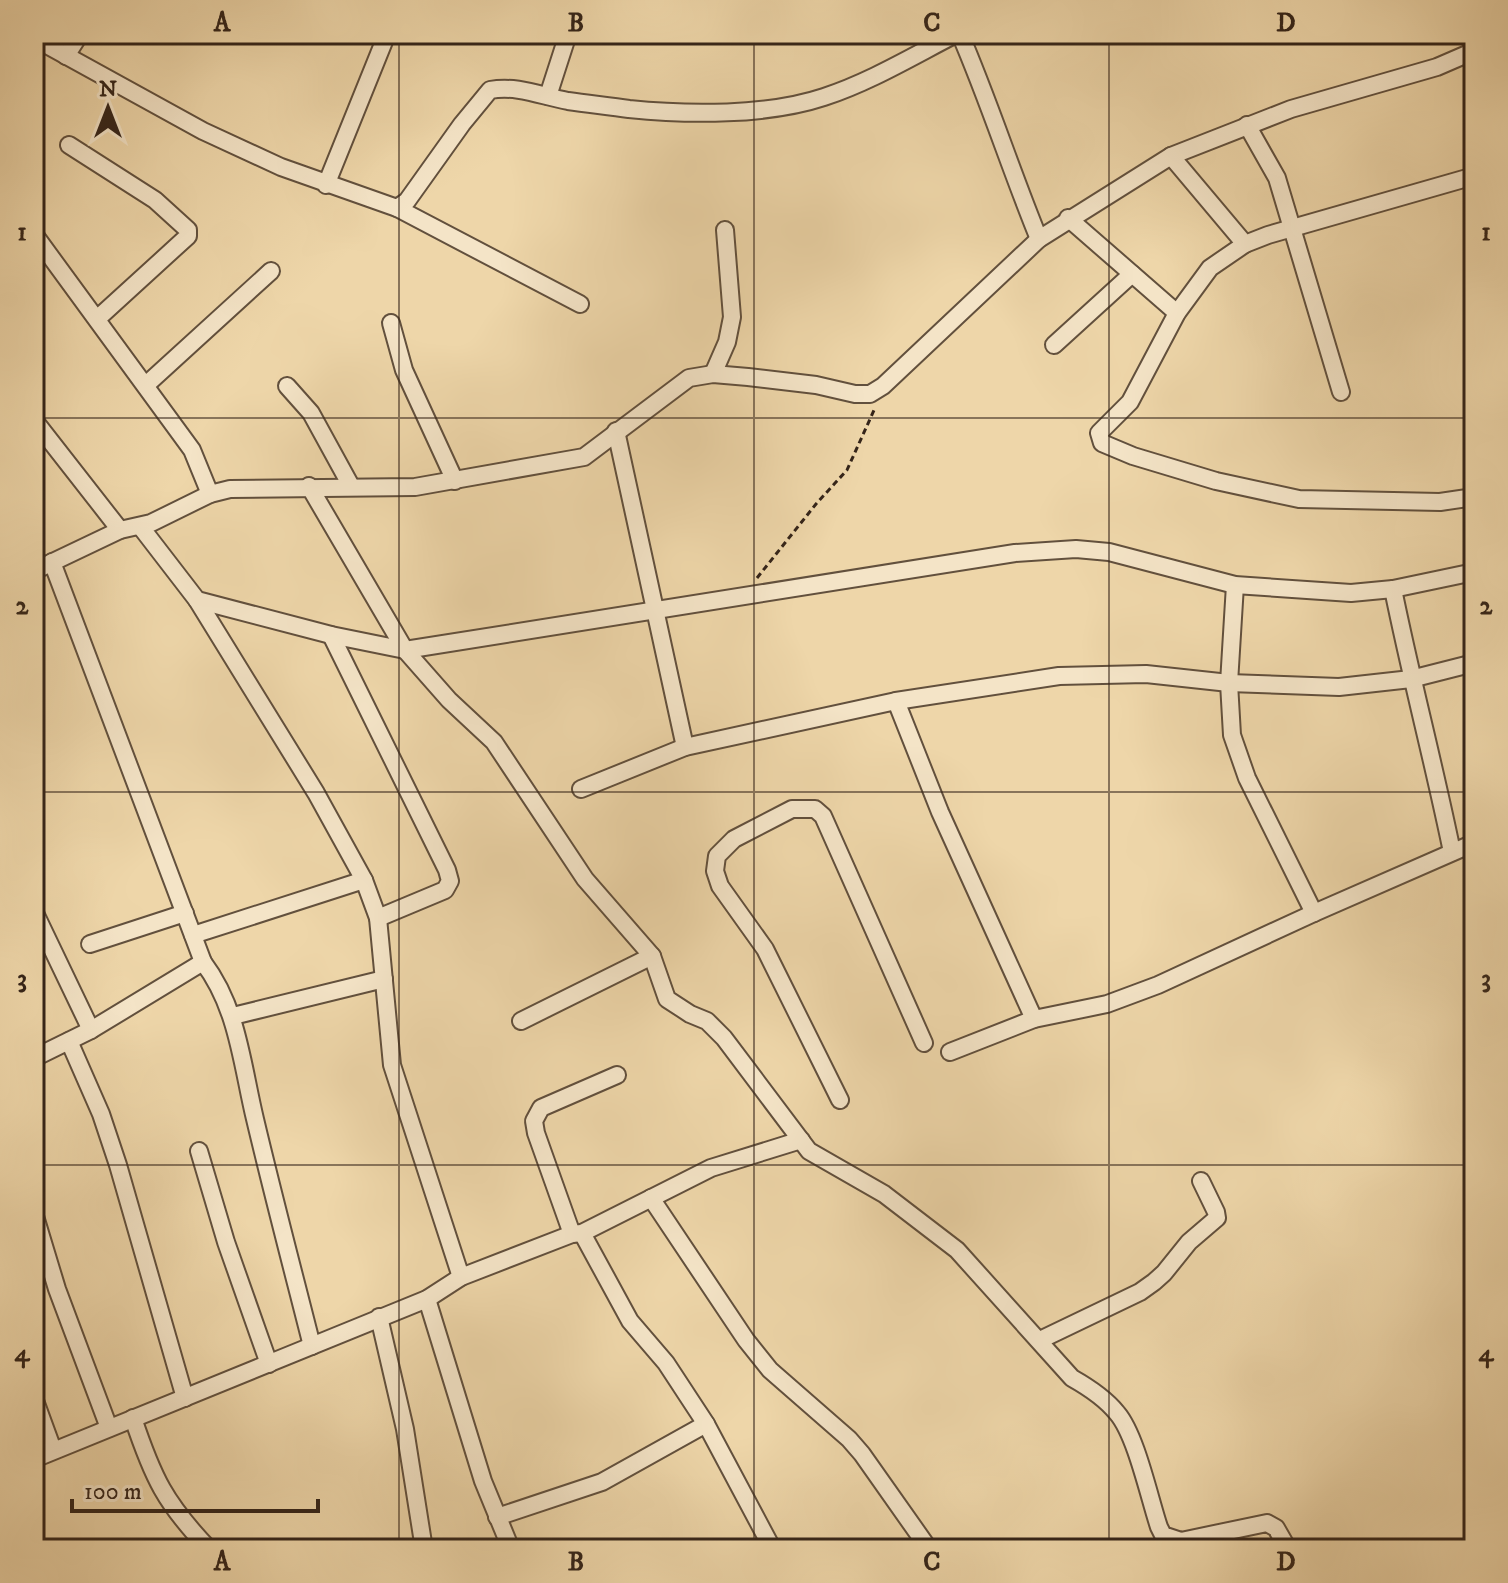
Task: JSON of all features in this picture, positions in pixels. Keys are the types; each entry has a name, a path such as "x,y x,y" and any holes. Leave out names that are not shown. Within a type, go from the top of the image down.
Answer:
{"street":[{"path":"66,56 80,34"},
{"path":"326,185 387,34"},
{"path":"548,96 568,34"},
{"path":"397,208 407,201 490,90 517,88 633,109 690,111 768,108 822,98 958,34 985,92 1039,239"},
{"path":"34,38 203,131 326,185 397,208 580,304"},
{"path":"34,571 120,530 140,526 210,494 245,488 415,487 584,457 689,378 713,374 870,394 883,386 1039,239 1171,156 1247,125 1363,86 1437,67 1474,51"},
{"path":"1247,125 1277,178 1341,392"},
{"path":"69,145 155,200 188,230 188,236 97,319"},
{"path":"1171,156 1245,244"},
{"path":"1474,176 1245,244 1210,268 1177,313 1130,402 1099,433 1102,443 1133,456 1216,481 1299,499 1440,502 1474,497"},
{"path":"1068,218 1177,313"},
{"path":"713,374 727,342 732,317 725,230"},
{"path":"34,234 192,450 210,494"},
{"path":"146,385 271,271"},
{"path":"1054,345 1132,274"},
{"path":"391,323 404,370 455,481"},
{"path":"287,386 311,413 351,486"},
{"path":"34,420 120,530"},
{"path":"616,431 685,747"},
{"path":"309,486 405,650 449,700 494,742 578,870 652,956 667,999 707,1021 724,1038 809,1151 884,1194 957,1250 1072,1378 1090,1388 1119,1414 1129,1433 1163,1535 1181,1541 1267,1523 1276,1528 1288,1549"},
{"path":"140,526 197,600 316,793 364,880 378,918 392,1065 461,1277"},
{"path":"197,600 331,635 405,650 1015,553 1076,549 1109,552 1235,585 1351,593 1393,589 1474,572"},
{"path":"52,562 203,962 216,980 233,1016 243,1069 312,1346"},
{"path":"1235,585 1229,683 1232,735 1247,778 1314,913"},
{"path":"1393,589 1411,679 1431,746 1452,852"},
{"path":"331,635 450,881 445,890 378,918"},
{"path":"581,789 685,747 896,701 1059,676 1146,674 1229,683 1339,687 1411,679 1474,663"},
{"path":"896,701 940,812 1034,1019"},
{"path":"840,1100 765,949 720,886 715,871 717,856 734,839 792,809 815,809 823,816 924,1043"},
{"path":"950,1052 1034,1019 1107,1004 1158,985 1474,843"},
{"path":"193,935 364,880"},
{"path":"34,911 91,1030"},
{"path":"90,944 185,913"},
{"path":"521,1021 652,956"},
{"path":"34,1057 91,1030 203,962"},
{"path":"233,1016 384,979"},
{"path":"69,1041 101,1114 118,1165 185,1398"},
{"path":"617,1075 541,1108 534,1121 536,1133 577,1233 630,1321 666,1363 706,1424 771,1546"},
{"path":"34,1459 427,1299 461,1277 577,1233 711,1168 801,1140"},
{"path":"199,1151 226,1242 269,1364"},
{"path":"1040,1340 1140,1292 1164,1273 1189,1242 1217,1218 1201,1181"},
{"path":"651,1198 746,1340 770,1370 862,1454 929,1549"},
{"path":"34,1213 57,1289 109,1428"},
{"path":"427,1299 483,1481 511,1549"},
{"path":"379,1317 405,1429 424,1549"},
{"path":"34,1398 53,1450"},
{"path":"133,1418 159,1487 180,1519 209,1549"},
{"path":"497,1517 602,1482 706,1424"}],"path":[{"path":"742,596 847,470 871,422 883,386"}]}
